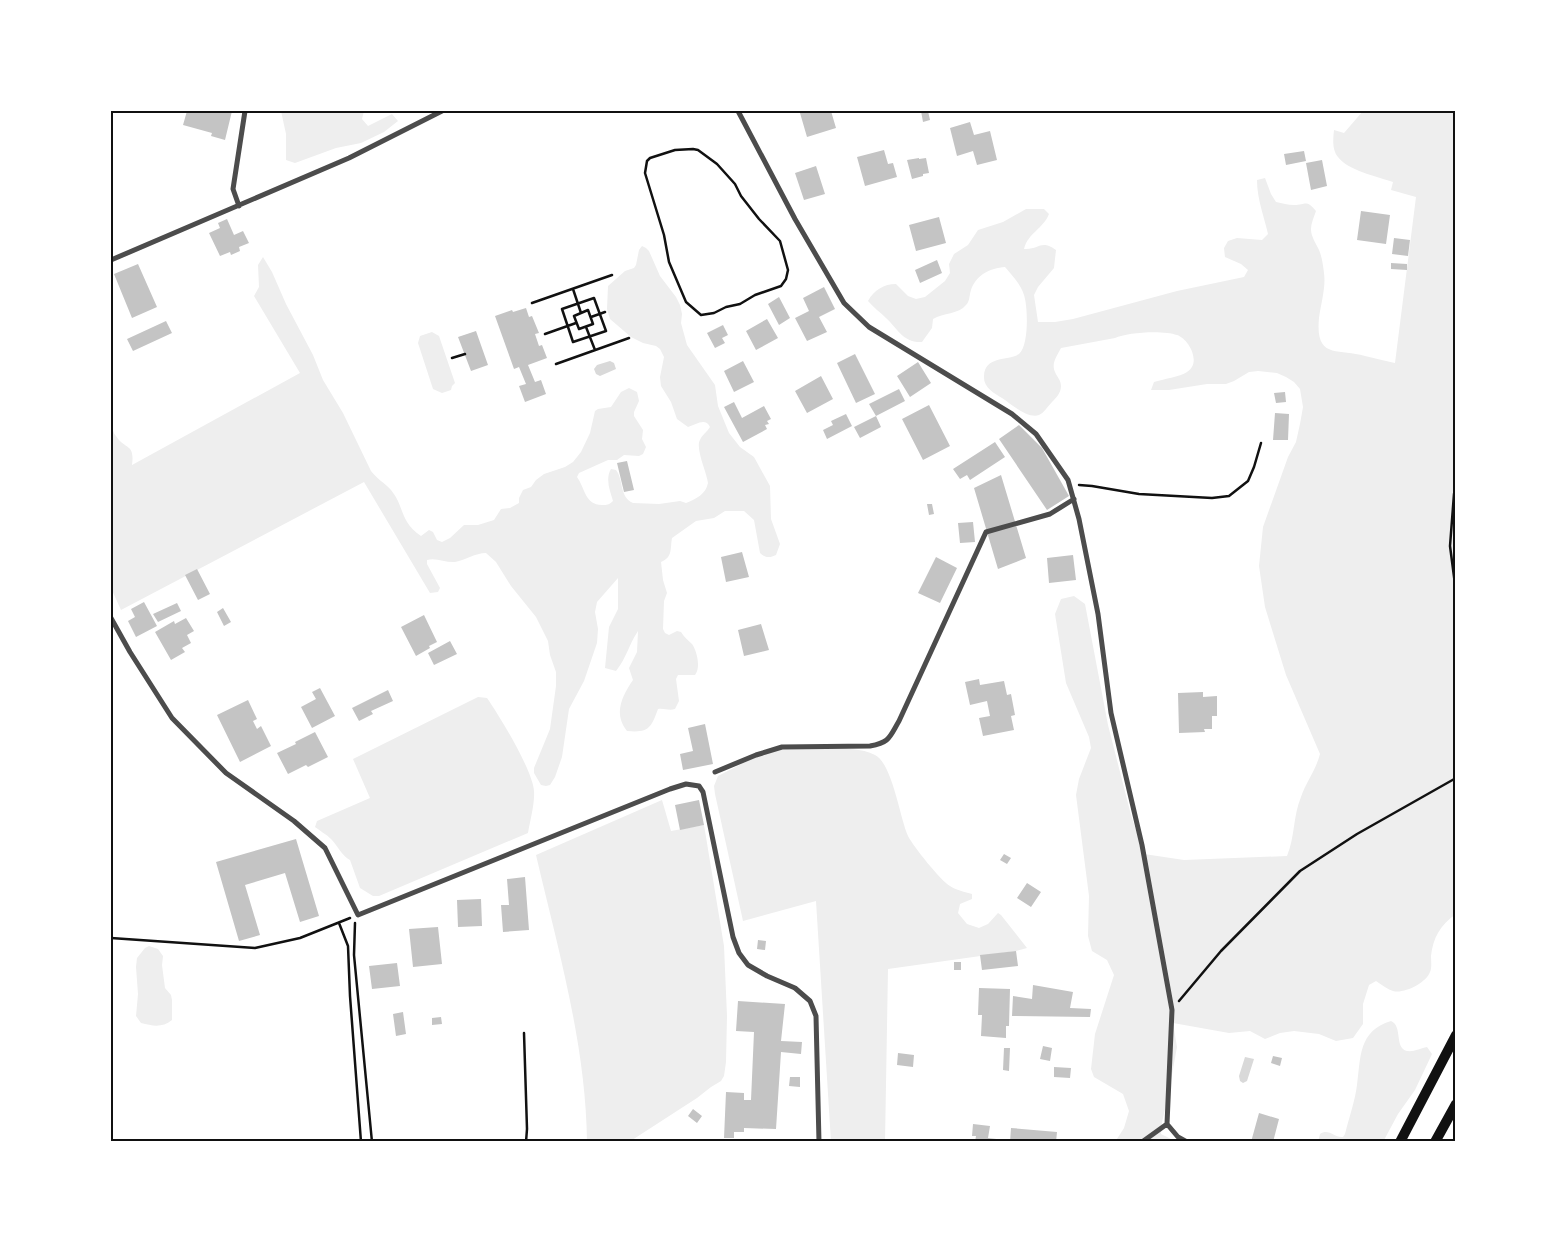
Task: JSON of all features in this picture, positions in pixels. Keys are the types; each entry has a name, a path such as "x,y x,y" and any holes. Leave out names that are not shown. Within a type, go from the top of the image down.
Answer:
{"highway":[{"path":"1400,1142 1456,1035"},
{"path":"1435,1142 1456,1104"}],"street":[{"path":"239,206 233,189 245,111"},
{"path":"111,260 349,158 442,111"},
{"path":"738,111 795,220 844,303 869,327 1012,414 1036,434 1068,480 1079,519 1098,614 1112,713 1142,845 1172,1010 1167,1124 1178,1137 1187,1142"},
{"path":"715,772 756,755 782,747 870,746 884,743 890,738 899,721 986,532 1050,514 1074,499"},
{"path":"111,618 172,718 226,773 294,822 325,848 358,915 670,789 686,784 700,786 704,792 733,937 739,953 748,965 767,976 795,988 810,1001 816,1016 820,1142"},
{"path":"1142,1142 1167,1124"}],"path":[{"path":"693,149 698,150 717,164 735,184 741,196 759,219 778,238 788,270 786,279 781,286 755,295 744,303 726,307 706,316 701,315 688,305 679,286 669,262 664,235 645,174 647,161 650,158 666,152 693,149"},
{"path":"532,303 612,275"},
{"path":"573,289 581,313"},
{"path":"594,298 600,314 606,331 574,342 562,309 594,298"},
{"path":"588,310 593,324 579,329 574,316 581,313 588,310"},
{"path":"591,317 605,312"},
{"path":"545,334 576,322"},
{"path":"586,326 594,350"},
{"path":"556,364 629,338"},
{"path":"452,358 465,354"},
{"path":"1070,485 1092,486 1139,494 1212,498 1230,496 1248,481 1261,443"},
{"path":"1456,488 1450,546 1456,592"},
{"path":"1172,1010 1221,951 1300,871 1357,834 1456,778"},
{"path":"111,938 255,948 300,938 358,915"},
{"path":"358,915 339,923 348,946 350,996 362,1142"},
{"path":"358,915 355,924 354,954 372,1142"},
{"path":"524,1033 526,1142"}],"shaded area":[{"path":"281,111 364,111 362,119 368,126 392,114 398,121 384,132 361,143 336,148 295,163 286,160 286,134"},
{"path":"1363,111 1456,111 1456,469 1453,476 1456,476 1456,914 1442,927 1436,938 1431,956 1431,970 1424,980 1403,991 1393,991 1376,981 1369,985 1363,1004 1363,1024 1353,1038 1336,1041 1319,1034 1294,1031 1280,1033 1265,1039 1250,1031 1229,1033 1173,1023 1177,1047 1161,1134 1177,1142 1115,1142 1124,1128 1129,1111 1123,1094 1094,1077 1091,1069 1095,1034 1114,975 1107,960 1092,951 1088,936 1089,896 1076,795 1079,779 1091,748 1089,737 1066,683 1055,614 1061,599 1074,596 1085,604 1108,725 1131,815 1144,854 1184,860 1287,856 1298,804 1320,754 1286,675 1265,607 1259,566 1263,527 1288,457 1296,442 1303,407 1300,389 1294,382 1277,373 1258,371 1249,372 1226,384 1207,384 1169,390 1151,390 1154,382 1187,372 1191,368 1194,357 1186,341 1177,335 1155,332 1136,333 1061,348 1055,360 1054,369 1060,380 1061,389 1055,399 1041,414 1030,415 993,392 984,380 985,369 988,365 1019,354 1025,343 1027,317 1023,291 1005,267 994,269 980,276 973,285 966,305 955,312 933,319 932,328 922,342 915,342 905,338 868,301 883,286 892,284 896,284 908,296 916,299 925,297 945,281 950,273 949,264 954,254 968,245 978,230 1003,222 1026,209 1044,209 1049,214 1043,224 1029,239 1024,249 1046,245 1056,250 1054,268 1038,287 1034,295 1038,322 1073,319 1177,291 1244,277 1248,270 1241,264 1225,257 1224,248 1228,241 1237,238 1262,240 1268,234 1257,187 1257,180 1265,178 1276,202 1292,205 1306,203 1316,211 1311,232 1321,255 1324,273 1319,318 1321,341 1330,350 1395,363 1416,197 1391,190 1393,182 1348,166 1336,154 1333,144 1334,130 1344,133"},
{"path":"642,246 649,251 660,276 680,305 681,323 687,345 715,385 718,406 729,433 740,447 754,457 770,486 771,519 780,544 776,555 772,557 764,556 760,553 754,520 744,511 725,511 714,518 696,521 672,538 668,558 661,562 667,593 664,601 663,629 669,635 677,631 681,632 692,644 697,655 698,668 695,675 678,675 676,679 679,701 675,709 658,709 648,728 640,731 627,731 620,718 625,692 633,680 629,668 637,652 638,631 616,671 605,668 609,627 618,609 618,578 597,602 595,612 598,629 597,643 584,681 569,709 562,757 555,777 550,785 541,785 534,773 534,768 550,729 556,672 550,655 548,641 536,617 511,586 496,562 486,553 455,562 427,560 427,564 440,588 438,592 430,593 364,482 121,610 111,588 111,425 119,440 131,450 132,465 300,373 254,296 259,287 258,265 263,257 313,355 323,380 343,413 371,471 391,490 409,525 421,536 429,530 433,532 437,540 442,542 450,538 464,525 478,525 494,520 501,509 510,508 519,503 523,490 531,487 536,480 544,474 565,467 573,462 581,452 590,433 595,411 611,407 621,392 629,388 637,392 639,401 634,416 643,430 642,439 646,447 643,454 639,456 624,455 617,460 608,460 579,473 577,477 586,495 596,504 607,505 613,501 608,481 611,469 616,470 626,497 633,503 659,504 680,501 686,503 700,496 708,483 699,444 701,438 710,427 706,422 700,422 688,427 677,419 671,402 661,386 660,377 664,357 660,349 631,337 610,319 607,309 608,286 625,271 634,268"},
{"path":"432,332 439,336 455,383 451,390 442,393 433,389 418,343 420,336"},
{"path":"610,361 614,363 616,369 600,376 596,374 594,369 597,365"},
{"path":"478,697 487,698 515,743 528,770 534,791 534,801 528,833 379,896 373,896 360,888 350,860 331,839 315,827 317,821 370,798 353,759"},
{"path":"830,748 864,751 875,755 881,760 891,779 905,828 911,841 946,883 955,889 972,894 972,899 960,904 958,913 967,924 979,928 988,924 998,913 1027,948 888,969 885,1142 831,1142 816,901 743,921 715,794 714,786 718,776 757,756 783,749"},
{"path":"662,800 671,831 704,825 724,946 727,1016 724,1076 721,1081 697,1098 629,1142 587,1142 582,1069 576,1033 562,962 536,855"},
{"path":"149,946 158,949 163,956 162,965 165,988 171,995 172,1000 172,1020 161,1025 141,1023 136,1016 138,994 137,958"},
{"path":"1391,1021 1397,1027 1399,1042 1403,1049 1412,1051 1427,1047 1432,1054 1415,1090 1398,1114 1383,1142 1318,1142 1320,1134 1323,1132 1340,1137 1343,1137 1345,1134 1355,1097 1363,1046 1372,1031 1380,1025"},
{"path":"1245,1057 1254,1059 1247,1081 1243,1083 1240,1081 1239,1076"}],"building":[{"path":"187,111 232,111 225,140 211,136 212,133 183,125"},
{"path":"807,111 831,111 836,128 807,137 800,113"},
{"path":"921,111 928,111 930,120 923,122"},
{"path":"970,122 974,135 990,131 997,160 977,165 973,151 957,156 950,128"},
{"path":"884,150 888,164 893,163 897,177 865,186 857,157"},
{"path":"1304,151 1306,161 1286,165 1284,154"},
{"path":"926,158 929,173 912,179 907,160"},
{"path":"1322,160 1327,186 1311,190 1306,163"},
{"path":"816,166 825,194 804,200 795,173"},
{"path":"1361,211 1390,215 1386,244 1357,240"},
{"path":"939,217 946,243 916,251 909,225"},
{"path":"227,219 234,235 243,231 249,243 239,247 240,251 231,255 230,252 220,256 209,233 220,228 218,223"},
{"path":"1394,238 1410,240 1408,256 1392,254"},
{"path":"937,260 942,273 920,283 915,270"},
{"path":"1391,263 1407,264 1407,270 1391,269"},
{"path":"138,264 157,307 132,318 114,274"},
{"path":"824,287 835,309 819,317 827,332 807,341 795,318 809,311 803,298"},
{"path":"779,297 790,318 779,325 768,304"},
{"path":"526,308 529,317 532,316 539,333 535,334 539,346 542,345 547,358 528,365 535,382 541,380 546,394 525,402 519,386 526,384 519,367 514,369 495,316 512,310 513,312"},
{"path":"767,319 778,338 756,350 746,331"},
{"path":"166,321 172,333 133,351 127,339"},
{"path":"723,325 728,335 722,338 725,343 715,348 707,333"},
{"path":"476,331 488,365 471,371 458,337"},
{"path":"855,354 875,394 856,403 837,363"},
{"path":"743,361 754,382 734,392 724,371"},
{"path":"918,362 931,383 910,397 897,376"},
{"path":"821,376 833,399 807,413 795,391"},
{"path":"899,389 905,401 876,416 869,404"},
{"path":"1285,392 1286,402 1276,403 1274,393"},
{"path":"734,402 742,418 764,406 771,419 767,421 769,424 765,425 767,429 743,442 724,407"},
{"path":"929,405 950,446 923,460 902,419"},
{"path":"1275,413 1289,414 1288,440 1273,440"},
{"path":"846,414 852,426 827,439 823,430 833,425 831,421"},
{"path":"876,416 881,427 860,438 854,427"},
{"path":"1019,425 1042,448 1069,496 1047,510 999,439"},
{"path":"995,442 1005,457 970,480 967,475 960,479 953,469"},
{"path":"627,461 634,490 624,492 617,463"},
{"path":"1001,475 1026,558 998,569 974,488"},
{"path":"927,504 932,504 934,514 929,515"},
{"path":"973,522 975,542 960,543 958,523"},
{"path":"742,552 749,577 726,582 721,557"},
{"path":"1073,555 1076,580 1049,583 1047,558"},
{"path":"936,557 957,568 940,603 918,593"},
{"path":"197,569 210,594 198,600 185,575"},
{"path":"144,602 157,626 136,637 128,621 135,617 131,609"},
{"path":"177,603 181,611 158,622 153,614"},
{"path":"223,608 231,622 224,626 217,612"},
{"path":"424,615 437,642 416,656 401,627"},
{"path":"186,618 194,631 187,635 191,643 182,648 185,652 171,660 155,632 174,621 175,624"},
{"path":"761,624 769,650 744,656 738,630"},
{"path":"450,641 457,654 434,665 428,653"},
{"path":"979,679 980,685 1004,681 1007,695 1011,694 1015,715 1011,716 1014,730 983,736 979,718 990,716 987,701 970,705 965,682"},
{"path":"320,688 335,716 312,728 301,707 316,699 312,692"},
{"path":"388,690 393,701 371,711 373,714 359,721 352,708"},
{"path":"1203,692 1203,697 1217,696 1217,716 1212,716 1212,729 1204,729 1205,732 1179,733 1178,693"},
{"path":"248,700 257,719 253,721 257,729 261,726 271,746 240,762 217,715"},
{"path":"705,724 713,764 683,770 680,754 693,751 688,728"},
{"path":"315,732 328,757 288,774 277,753"},
{"path":"699,800 704,825 680,830 675,805"},
{"path":"296,839 319,916 300,922 285,873 245,885 260,935 239,941 216,862"},
{"path":"1004,854 1011,858 1007,864 1000,860"},
{"path":"525,877 529,930 503,932 501,905 509,905 507,879"},
{"path":"1027,883 1041,892 1031,907 1017,898"},
{"path":"481,899 482,926 458,927 457,900"},
{"path":"438,927 442,964 413,967 409,929"},
{"path":"758,940 766,941 765,950 757,949"},
{"path":"1016,951 1018,966 982,970 980,955"},
{"path":"954,962 961,962 961,970 954,970"},
{"path":"397,963 400,986 372,989 369,966"},
{"path":"1033,985 1073,992 1070,1008 1091,1009 1090,1017 1012,1016 1013,996 1032,999"},
{"path":"979,988 1010,989 1009,1026 1006,1026 1006,1038 981,1036 982,1015 978,1015"},
{"path":"738,1001 785,1004 781,1041 802,1042 801,1054 781,1052 776,1129 744,1128 744,1132 734,1132 734,1138 724,1138 726,1092 744,1093 744,1100 751,1100 754,1032 736,1031"},
{"path":"403,1012 406,1034 396,1036 393,1014"},
{"path":"441,1017 442,1024 432,1025 432,1018"},
{"path":"1043,1046 1052,1048 1050,1061 1040,1059"},
{"path":"1004,1048 1010,1048 1009,1071 1003,1070"},
{"path":"898,1053 914,1055 913,1067 897,1065"},
{"path":"1273,1056 1282,1058 1280,1066 1271,1063"},
{"path":"1054,1067 1071,1068 1070,1078 1054,1077"},
{"path":"790,1077 800,1077 800,1087 789,1086"},
{"path":"693,1109 702,1116 697,1123 688,1116"},
{"path":"1259,1113 1279,1119 1273,1142 1251,1142"},
{"path":"973,1124 990,1126 988,1138 1005,1140 1005,1142 975,1142 976,1136 972,1136"},
{"path":"1011,1128 1057,1132 1056,1142 1010,1142"}]}
